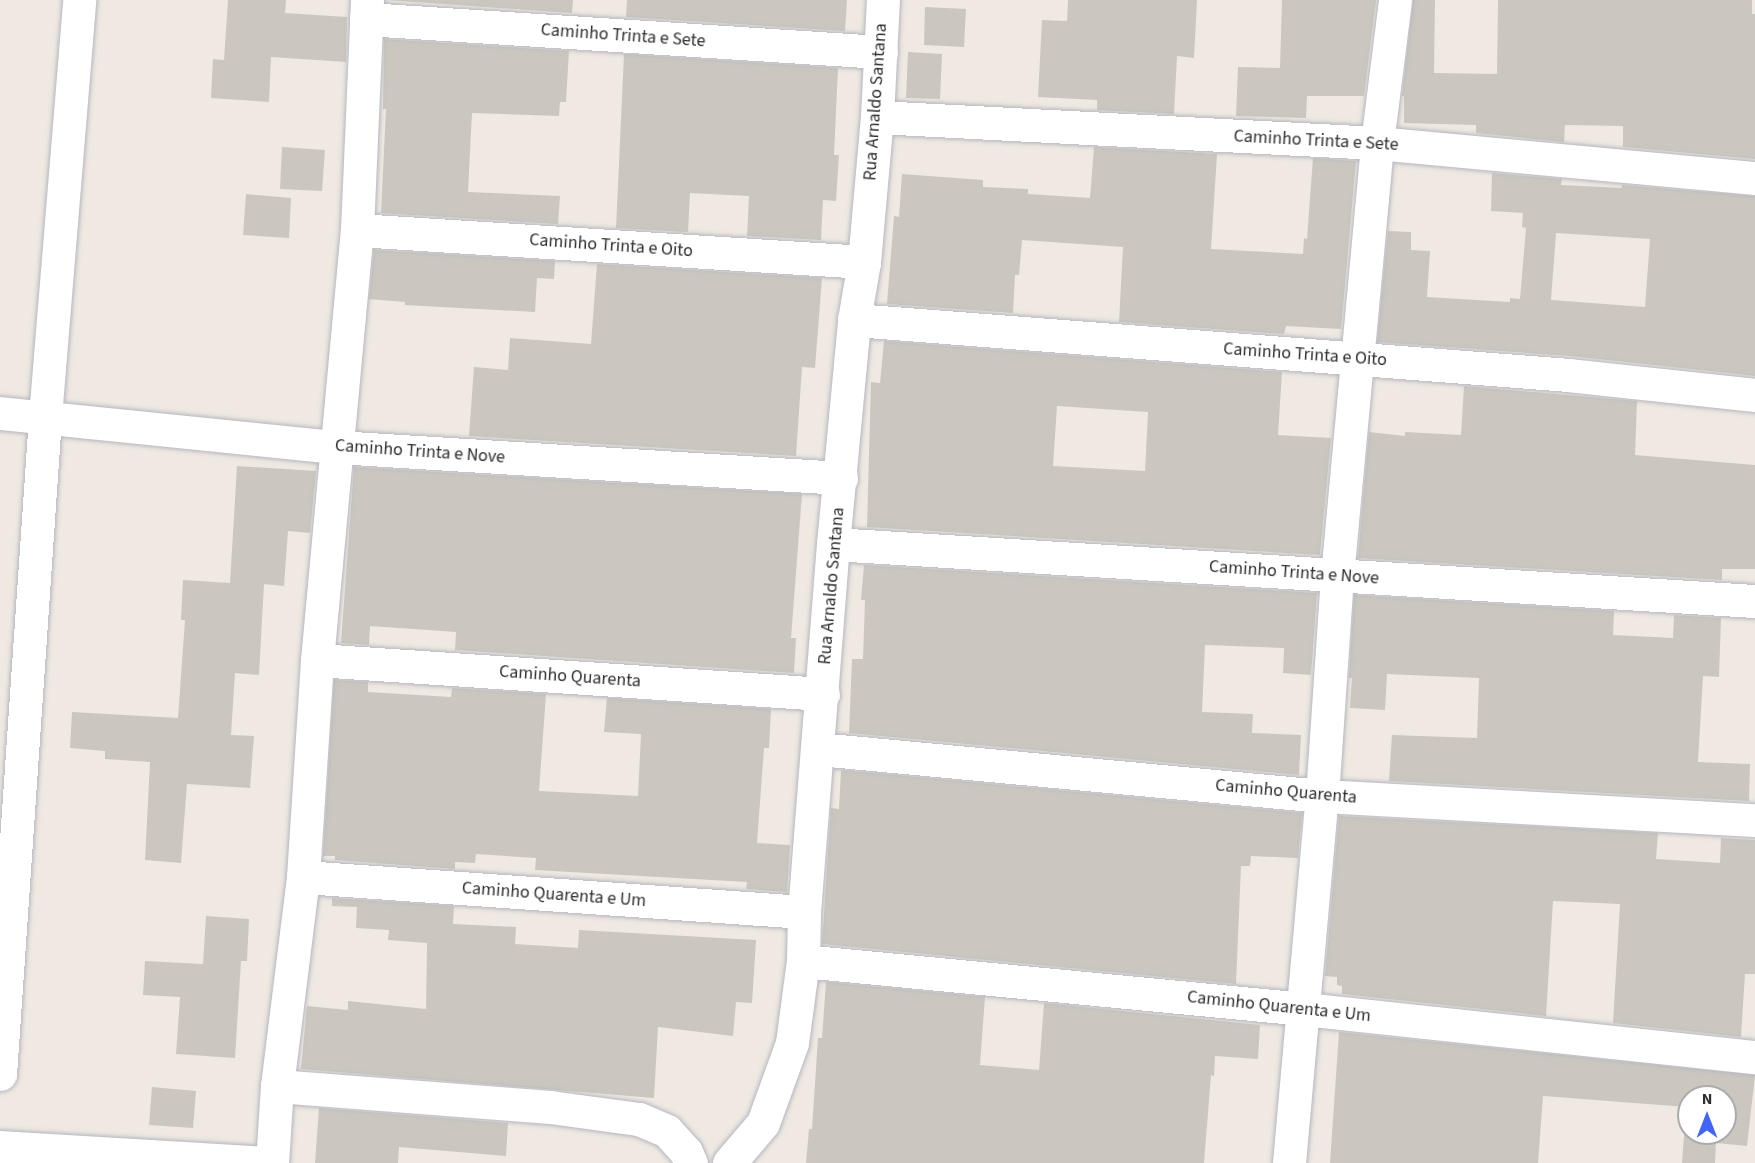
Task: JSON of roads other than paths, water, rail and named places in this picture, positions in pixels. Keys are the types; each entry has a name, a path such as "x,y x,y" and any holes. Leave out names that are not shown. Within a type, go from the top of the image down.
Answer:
{"street":[{"path":"0,1074 45,417 79,0"},
{"name":"Rua Arnaldo Santana","path":"731,1160 763,1123 792,1043 803,961 804,912 823,694 833,544 841,478 854,320 864,262 877,117 883,0"},
{"path":"1289,1163 1322,796 1337,576 1377,144 1395,0"},
{"path":"0,1147 272,1163 277,1086 303,877 316,660 357,230 367,9"},
{"name":"Caminho Trinta e Sete","path":"367,9 881,52"},
{"name":"Caminho Trinta e Sete","path":"877,117 1377,144 1755,178"},
{"name":"Caminho Trinta e Oito","path":"357,230 864,262"},
{"name":"Caminho Trinta e Oito","path":"854,320 1569,375 1755,395"},
{"name":"Caminho Trinta e Nove","path":"0,412 336,447 841,478"},
{"name":"Caminho Trinta e Nove","path":"833,544 1755,601"},
{"name":"Caminho Quarenta","path":"316,660 823,694"},
{"name":"Caminho Quarenta","path":"818,749 1322,796 1755,820"},
{"name":"Caminho Quarenta e Um","path":"303,877 804,912"},
{"name":"Caminho Quarenta e Um","path":"803,961 1304,1009 1755,1056"},
{"path":"277,1086 550,1107 639,1119 667,1131 686,1152 691,1163"}]}
